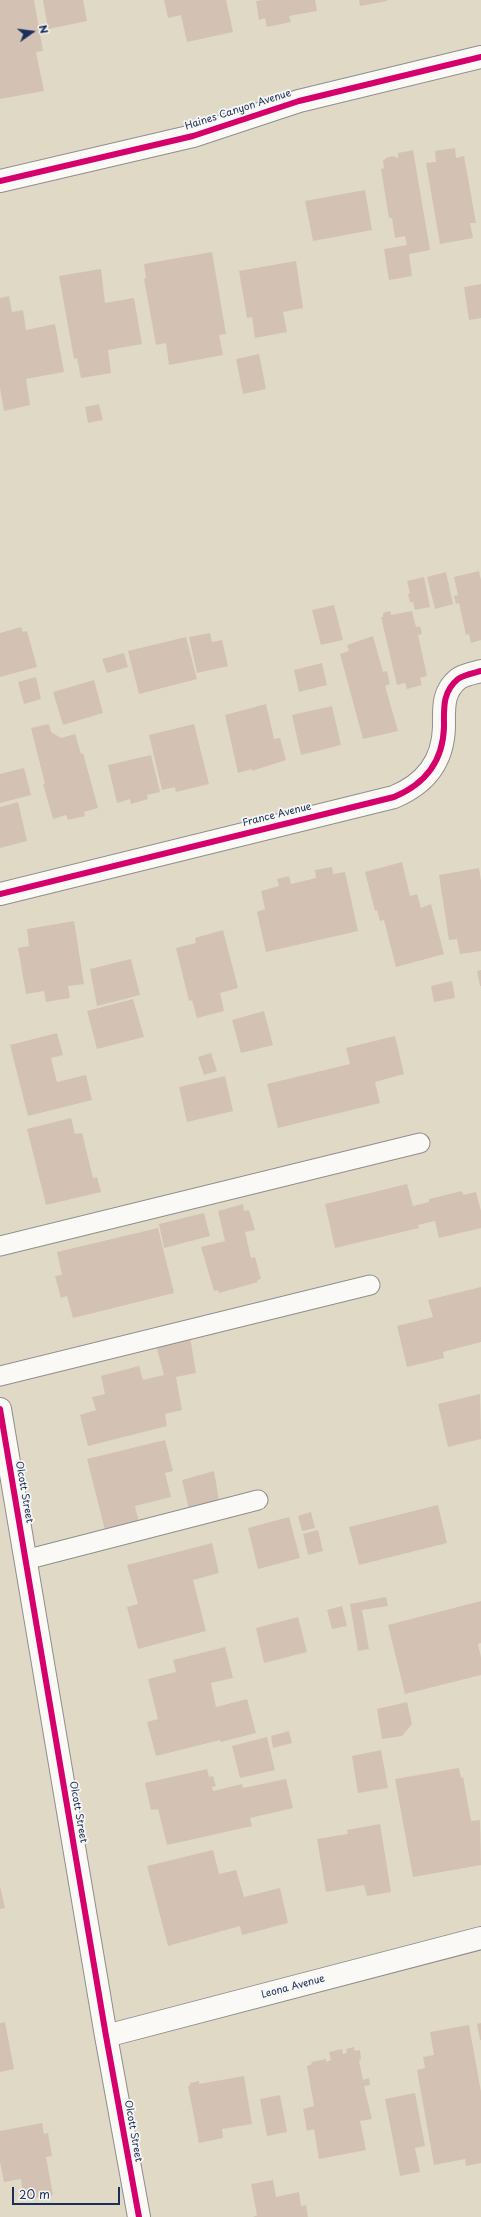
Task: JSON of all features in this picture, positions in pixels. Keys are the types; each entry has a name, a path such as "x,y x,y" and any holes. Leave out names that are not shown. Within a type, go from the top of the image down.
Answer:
{"street":[{"name":"Haines Canyon Avenue","path":"0,181 193,136 300,101 481,57"},
{"name":"France Avenue","path":"0,894 394,797 408,791 421,783 430,772 438,756 444,728 444,705 448,689 459,678 481,671"},
{"name":"Olcott Street","path":"0,1409 106,2036 139,2217"},
{"name":"Leona Avenue","path":"106,2036 481,1938"}],"lane":[{"path":"0,1246 420,1143"},
{"path":"0,1376 370,1285"},
{"path":"26,1560 258,1500"}],"building":[{"path":"0,0 34,0 43,51 36,52 44,91 0,99"},
{"path":"43,0 83,0 87,21 48,29"},
{"path":"164,0 226,0 233,32 187,42 181,15 168,18"},
{"path":"315,0 317,11 289,16 291,22 267,27 265,18 259,20 256,1"},
{"path":"359,0 387,0 387,1 360,6"},
{"path":"455,148 456,158 464,156 476,223 470,223 473,238 440,244 426,163 436,162 435,151"},
{"path":"413,150 430,250 409,254 412,276 389,280 384,249 407,245 405,236 395,238 392,218 389,218 381,169 384,168 383,161 386,158 393,156 398,158 398,153"},
{"path":"365,190 372,230 313,241 305,201"},
{"path":"212,252 226,334 219,335 223,355 169,365 166,343 156,345 144,279 146,278 144,264"},
{"path":"296,261 303,308 283,312 287,332 255,338 252,317 247,318 239,271"},
{"path":"101,269 105,303 134,298 142,344 108,350 111,373 81,378 77,358 74,359 59,276"},
{"path":"481,284 481,318 469,320 464,287"},
{"path":"9,296 12,312 23,310 26,330 55,324 64,372 26,379 30,405 4,411 0,388 0,298"},
{"path":"259,354 266,389 243,394 236,359"},
{"path":"99,404 103,420 88,423 85,407"},
{"path":"479,571 481,580 481,640 471,643 469,634 466,635 459,603 456,604 454,596 458,595 454,577"},
{"path":"446,572 453,604 435,609 427,577"},
{"path":"424,577 430,607 415,610 413,602 410,602 408,594 410,593 407,581"},
{"path":"334,605 343,640 321,645 312,610"},
{"path":"390,611 391,615 412,611 416,627 420,626 422,634 418,635 427,676 420,678 422,685 407,689 405,683 397,685 381,617 383,617 383,613"},
{"path":"21,627 23,632 27,631 37,667 0,677 0,633"},
{"path":"210,633 212,642 222,640 228,666 197,673 189,637"},
{"path":"373,636 383,672 387,671 390,684 385,686 398,731 363,739 340,654 349,651 347,645"},
{"path":"186,637 197,679 139,694 128,651"},
{"path":"124,653 128,667 107,673 102,659"},
{"path":"322,663 327,685 299,692 294,670"},
{"path":"36,677 41,699 24,704 18,682"},
{"path":"94,680 103,713 63,725 53,692"},
{"path":"266,704 274,739 280,738 286,760 252,771 252,769 238,773 225,715"},
{"path":"332,706 341,745 301,755 292,715"},
{"path":"49,724 51,732 61,738 75,734 81,754 83,753 98,808 84,812 85,816 68,820 66,815 53,819 43,784 45,784 31,728"},
{"path":"194,724 209,784 176,792 175,787 162,790 149,735"},
{"path":"151,755 160,792 147,795 148,799 131,804 130,799 117,803 108,765"},
{"path":"24,768 31,795 0,803 0,774"},
{"path":"18,802 27,841 0,848 0,807"},
{"path":"402,862 410,896 417,894 421,908 431,904 444,954 396,967 384,920 380,921 377,910 375,911 365,872"},
{"path":"332,867 333,874 345,872 358,931 266,952 257,912 265,909 261,891 279,886 277,879 289,876 291,884 316,878 315,870"},
{"path":"479,868 481,881 481,951 460,954 457,939 449,940 439,875"},
{"path":"74,921 84,984 68,986 70,998 46,1002 44,991 26,994 18,948 29,946 27,929"},
{"path":"223,930 238,988 220,993 224,1011 197,1018 192,1000 189,1001 176,948 196,943 195,938"},
{"path":"131,959 140,995 97,1006 90,969"},
{"path":"481,970 481,986 480,986 477,971"},
{"path":"452,981 455,998 434,1002 431,986"},
{"path":"133,999 144,1037 97,1049 87,1011"},
{"path":"264,1011 273,1045 241,1053 232,1020"},
{"path":"57,1033 63,1055 51,1058 57,1082 86,1075 92,1100 28,1116 10,1045"},
{"path":"395,1036 404,1074 375,1082 380,1103 278,1128 267,1084 350,1064 346,1048"},
{"path":"211,1053 217,1071 204,1075 198,1057"},
{"path":"225,1076 233,1111 187,1122 179,1087"},
{"path":"71,1118 75,1134 82,1133 93,1178 97,1177 101,1192 46,1205 27,1129"},
{"path":"407,1184 413,1206 429,1202 429,1199 462,1191 463,1195 476,1192 481,1211 481,1228 439,1238 435,1221 418,1225 419,1228 335,1248 325,1204"},
{"path":"243,1204 244,1211 249,1210 255,1230 245,1232 251,1258 255,1257 261,1279 257,1280 258,1282 219,1293 218,1290 214,1291 201,1247 225,1241 218,1211"},
{"path":"204,1213 210,1236 164,1248 159,1224"},
{"path":"158,1228 174,1293 73,1318 67,1296 61,1298 55,1276 62,1275 57,1252"},
{"path":"481,1287 481,1342 443,1352 444,1358 407,1367 397,1326 433,1317 428,1300"},
{"path":"190,1337 196,1373 176,1377 182,1410 165,1414 167,1426 88,1446 80,1415 96,1410 92,1397 105,1394 101,1376 139,1366 143,1380 164,1375 156,1345"},
{"path":"480,1394 481,1439 448,1447 438,1404"},
{"path":"165,1440 173,1471 165,1473 171,1497 135,1506 139,1522 105,1530 87,1459"},
{"path":"214,1471 219,1500 189,1509 182,1480"},
{"path":"438,1505 447,1543 359,1565 349,1527"},
{"path":"311,1512 315,1528 302,1531 298,1516"},
{"path":"289,1517 300,1558 258,1569 248,1528"},
{"path":"318,1530 323,1551 308,1555 303,1534"},
{"path":"212,1543 219,1573 193,1580 206,1631 138,1649 127,1607 138,1604 127,1565"},
{"path":"386,1597 388,1606 362,1610 369,1649 358,1651 350,1604"},
{"path":"481,1601 481,1643 478,1644 481,1657 481,1675 405,1694 388,1625"},
{"path":"342,1606 347,1626 332,1629 327,1610"},
{"path":"298,1617 307,1652 264,1663 256,1628"},
{"path":"225,1647 233,1678 211,1683 216,1707 247,1699 256,1733 221,1742 220,1740 156,1756 147,1722 158,1719 148,1679 176,1672 173,1660"},
{"path":"407,1702 412,1724 402,1736 382,1739 377,1709"},
{"path":"289,1731 292,1743 273,1748 271,1736"},
{"path":"267,1737 275,1770 240,1778 232,1746"},
{"path":"381,1750 388,1788 358,1793 352,1756"},
{"path":"459,1768 461,1778 463,1777 471,1821 480,1820 481,1865 413,1877 395,1779"},
{"path":"207,1769 209,1777 213,1776 216,1786 212,1787 213,1791 242,1784 243,1788 286,1779 293,1808 250,1818 252,1826 167,1845 158,1809 151,1810 145,1783"},
{"path":"380,1824 391,1892 367,1896 364,1885 326,1892 317,1839 348,1834 347,1830"},
{"path":"213,1850 219,1874 236,1870 244,1897 280,1888 288,1923 242,1935 240,1926 168,1946 147,1866"},
{"path":"0,1886 5,1908 0,1909"},
{"path":"5,2022 14,2069 0,2072 0,2023"},
{"path":"481,2023 481,2040 480,2040 477,2024"},
{"path":"469,2025 481,2092 481,2163 466,2166 465,2159 434,2165 417,2070 425,2068 423,2057 434,2055 430,2032"},
{"path":"354,2047 355,2051 360,2050 361,2060 359,2061 363,2080 369,2078 370,2085 364,2086 372,2119 360,2121 366,2150 319,2159 314,2129 307,2131 303,2109 314,2106 307,2066 312,2064 311,2062 326,2059 326,2062 331,2060 329,2052 342,2049 343,2054 347,2053 346,2049"},
{"path":"244,2076 252,2124 222,2129 223,2138 199,2143 188,2086 190,2086 190,2083 199,2081 199,2084"},
{"path":"415,2093 425,2146 415,2148 420,2172 400,2176 385,2099"},
{"path":"280,2095 287,2132 267,2136 260,2099"},
{"path":"42,2123 44,2134 48,2133 52,2156 46,2157 53,2195 24,2200 21,2179 4,2182 0,2162 0,2131"},
{"path":"273,2180 276,2197 299,2192 301,2206 306,2205 308,2217 253,2217 257,2215 251,2184"}],"cycle path":[{"path":"0,181 193,136 299,101 481,57"},
{"path":"0,894 394,797 405,792 415,786 436,761 443,740 444,707 449,689 458,679 481,671"},
{"path":"0,1409 106,2036 139,2217"}]}
